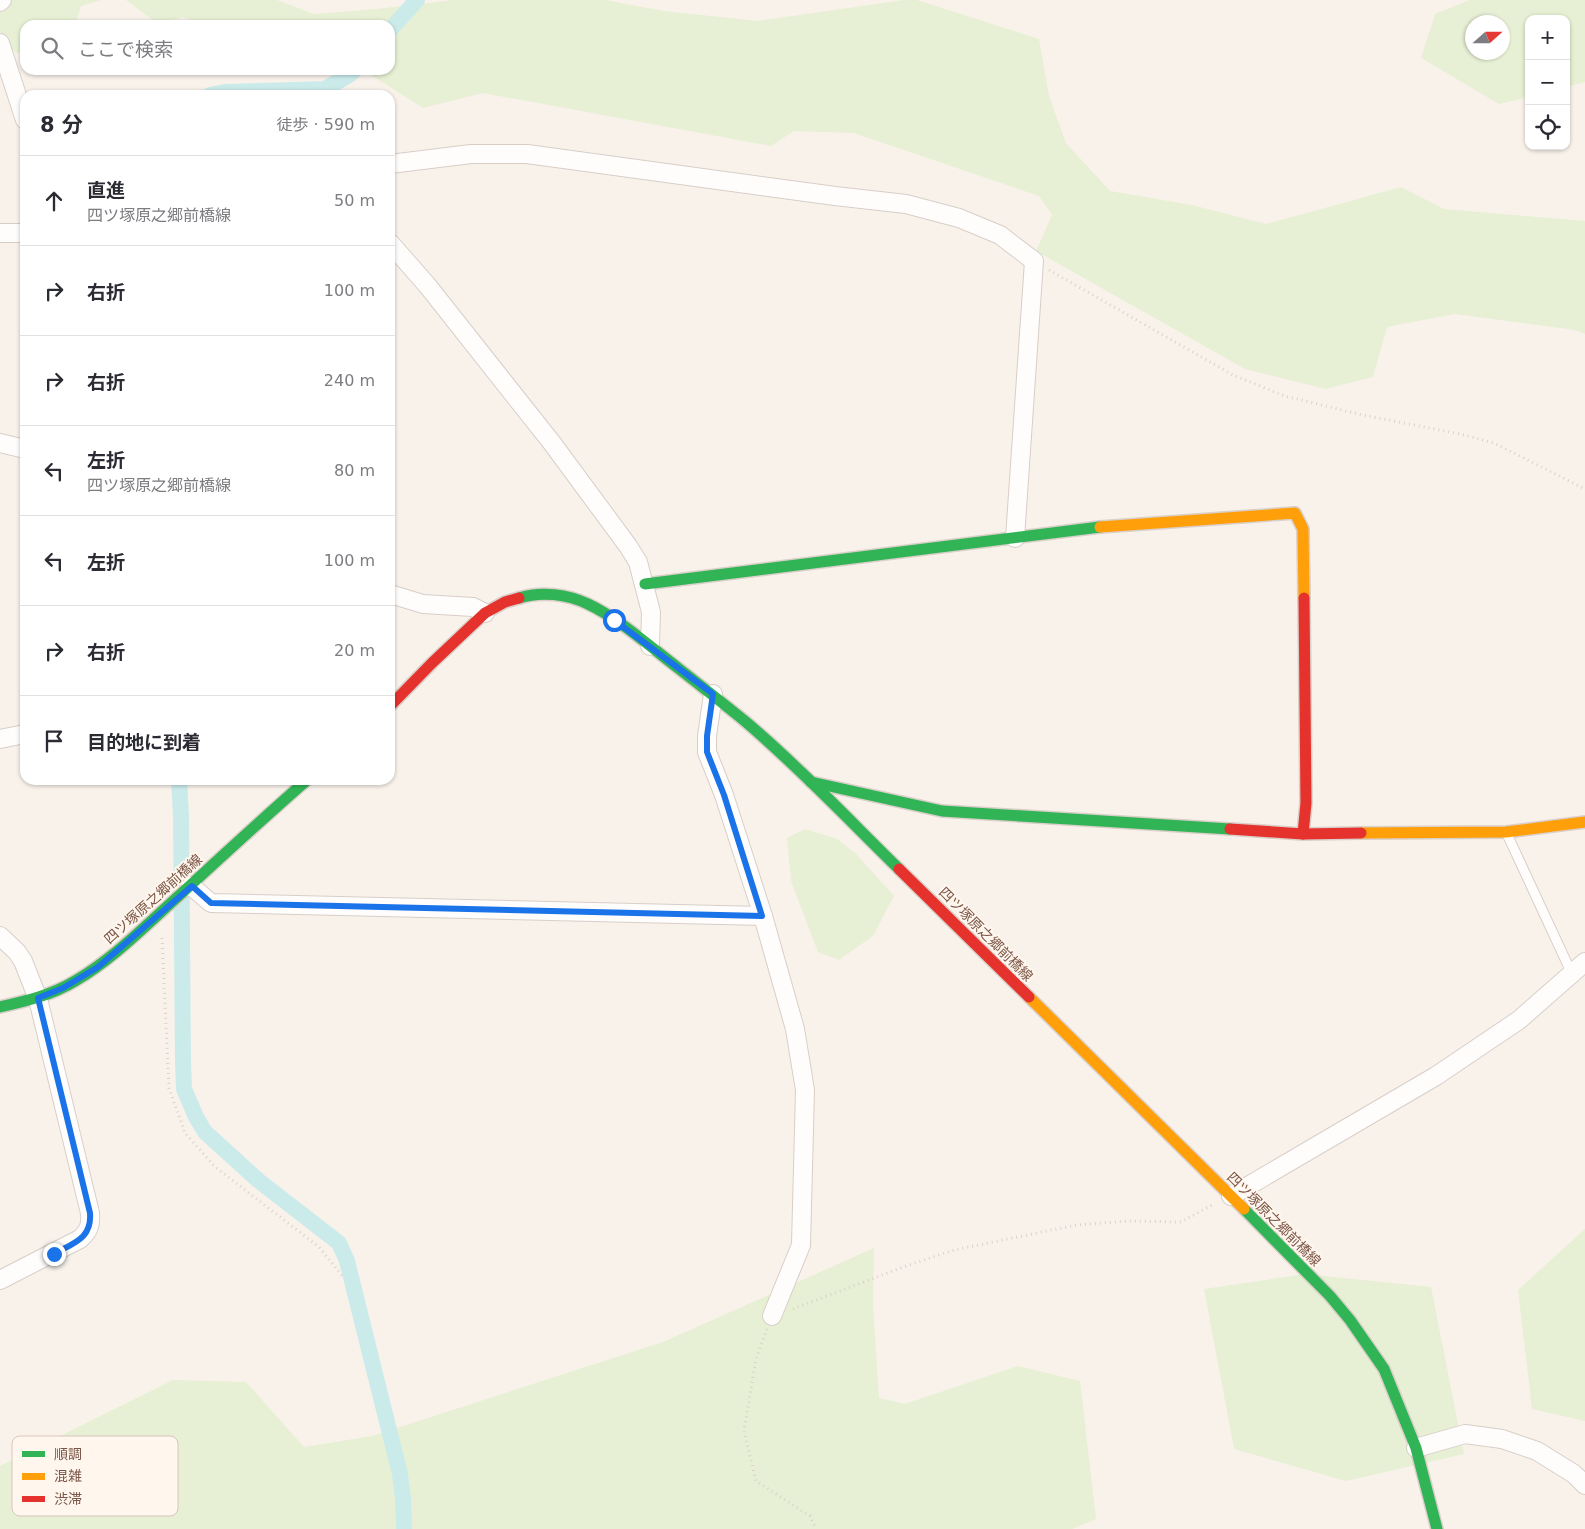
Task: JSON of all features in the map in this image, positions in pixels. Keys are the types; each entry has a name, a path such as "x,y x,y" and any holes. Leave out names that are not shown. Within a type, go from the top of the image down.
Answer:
{"main road":[{"path":"645,584 1102,527 1296,513 1303,529 1306,803 1304,834"},
{"name":"四ツ塚原之郷前橋線","path":"395,701 432,662 485,613 505,602 530,594 554,594 588,604 614,620 713,694 748,723 811,782 1330,1296 1356,1328 1384,1369 1416,1448 1437,1529"},
{"path":"811,782 942,811 1304,834 1506,832 1585,822"},
{"name":"四ツ塚原之郷前橋線","path":"0,1007 38,998 63,988 98,967 189,888 252,828 301,785"}],"street":[{"path":"0,43 20,105"},
{"path":"395,163 471,154 527,154 906,204 958,218 1000,235 1034,261 1015,538"},
{"path":"0,233 20,232"},
{"path":"395,249 427,285 552,443 573,474 628,546 638,562 645,584 651,612 650,646"},
{"path":"0,443 20,449"},
{"path":"395,596 423,604 474,607 485,613"},
{"path":"713,694 707,736 707,752 724,795 795,1029 805,1090 800,1245 772,1316"},
{"path":"0,739 20,735"},
{"path":"189,888 211,903 762,916"},
{"path":"0,936 18,952 23,960 38,998 90,1213 91,1224 80,1239 0,1280"},
{"path":"1230,1196 1436,1076 1519,1020 1585,962"},
{"path":"1416,1448 1465,1434 1502,1439 1537,1452 1574,1474 1585,1485"}],"lane":[{"path":"1506,832 1572,974"}],"path":[{"path":"1034,261 1233,376 1294,398 1358,414 1460,434 1494,444 1585,489"},
{"path":"161,913 169,1088 185,1133 214,1166 319,1247 344,1278"},
{"path":"816,1529 810,1516 756,1481 744,1431 756,1359 772,1316 902,1267 954,1250 1076,1225 1128,1221 1181,1222 1230,1196"}],"green space":[{"path":"0,0 102,0 81,6 77,20 20,20 20,52 17,53 0,40"},
{"path":"126,0 277,0 314,14 453,0 605,0 664,11 757,21 904,0 917,0 1039,39 1049,96 1066,143 1110,191 1192,205 1266,224 1401,187 1444,209 1585,221 1585,334 1575,330 1455,314 1387,327 1373,377 1326,389 1245,369 1036,251 1052,215 1039,196 854,133 794,131 771,146 483,93 423,108 371,75 395,75 395,20 191,20 183,17 172,20 153,20"},
{"path":"1469,0 1585,0 1585,82 1570,86 1570,15 1525,15 1525,98 1499,104 1421,58 1435,14"},
{"path":"805,829 837,839 856,854 894,896 873,936 839,960 818,952 791,881 787,838"},
{"path":"1585,1229 1585,1421 1532,1409 1518,1290"},
{"path":"874,1248 873,1305 879,1398 905,1404 1018,1366 1080,1381 1096,1519 1072,1529 0,1529 0,1466 12,1460 12,1516 178,1516 178,1436 60,1436 173,1380 246,1382 304,1447 372,1436 663,1342"},
{"path":"1305,1274 1431,1287 1464,1454 1346,1481 1234,1449 1204,1289"}],"waterway":[{"path":"395,24 417,0"},
{"path":"292,90 325,89 349,75"},
{"path":"179,785 184,1089 196,1117 205,1132 259,1181 339,1243 347,1261 400,1474 404,1529"}],"traffic: fast":[{"path":"645,584 1100,527"},
{"path":"519,598 545,594 571,598 588,604 623,625 746,722 805,776 899,869"},
{"path":"811,782 942,811 1230,829"},
{"path":"0,1007 48,994 75,981 101,964 137,934 301,785"},
{"path":"1244,1209 1330,1296 1350,1320 1384,1369 1416,1448 1437,1529"}],"traffic: slow":[{"path":"1100,527 1295,513 1303,529 1304,598"},
{"path":"1361,833 1506,832 1585,822"},
{"path":"1029,997 1244,1209"}],"traffic: jam":[{"path":"395,701 485,613 505,602 519,598"},
{"path":"1303,834 1306,803 1304,598"},
{"path":"1230,829 1303,834 1361,833"},
{"path":"899,869 1029,997"}],"route":[{"path":"54,1254 80,1239 91,1224 90,1213 38,998 63,988 98,967 192,886 211,903 762,916 724,795 707,752 707,736 713,694 614,620"}]}
